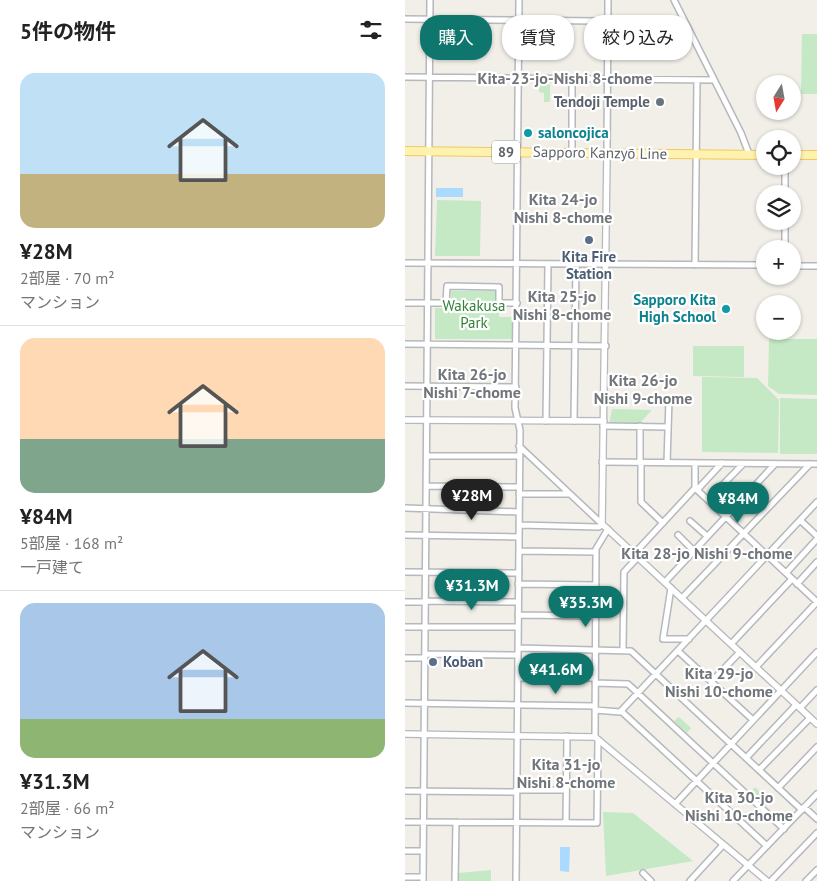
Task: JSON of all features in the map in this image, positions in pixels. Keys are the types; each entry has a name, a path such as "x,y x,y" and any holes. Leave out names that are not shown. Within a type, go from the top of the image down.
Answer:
{"main road":[{"name":"Sapporo Kanzyō Line","path":"405,151 756,154"},
{"path":"801,155 817,155"}],"street":[{"path":"430,0 430,15"},
{"path":"519,0 519,15"},
{"path":"608,0 608,15"},
{"path":"674,0 682,15"},
{"path":"405,20 420,20"},
{"path":"692,36 749,154"},
{"path":"405,877 423,879 430,60"},
{"path":"516,881 519,446 516,345 519,60"},
{"path":"602,524 608,60"},
{"path":"405,77 714,80"},
{"path":"572,153 573,78"},
{"path":"695,265 697,80"},
{"path":"405,263 756,265"},
{"path":"546,421 547,264"},
{"path":"573,421 576,264"},
{"path":"801,266 817,266"},
{"path":"405,303 447,303 447,286 499,286 499,303 517,303"},
{"path":"405,344 605,346"},
{"path":"405,386 516,387"},
{"path":"667,463 669,399"},
{"path":"405,420 573,421 668,427"},
{"path":"640,426 641,502 663,523"},
{"path":"519,446 817,724"},
{"path":"427,456 519,456"},
{"path":"602,462 817,464"},
{"path":"695,463 696,489 817,602 756,667"},
{"path":"623,649 624,572 663,523 722,463"},
{"path":"708,500 743,464"},
{"path":"665,582 775,464"},
{"path":"682,598 810,464"},
{"path":"426,486 519,487"},
{"path":"519,494 570,494"},
{"path":"621,711 817,502"},
{"path":"405,508 519,512"},
{"path":"786,573 817,538 800,520"},
{"path":"690,521 707,536"},
{"path":"519,525 599,527 602,524"},
{"path":"405,822 597,823 595,708 596,552 598,542 608,529"},
{"path":"405,535 519,537"},
{"path":"678,535 694,551"},
{"path":"519,551 596,552"},
{"path":"797,584 817,562"},
{"path":"405,572 519,573"},
{"path":"731,644 792,579"},
{"path":"519,584 596,585"},
{"path":"671,588 663,638 689,639"},
{"path":"405,602 518,602"},
{"path":"518,614 596,616"},
{"path":"405,627 518,627"},
{"path":"518,648 623,649 631,651 759,770 817,819"},
{"path":"678,650 753,720"},
{"path":"711,682 740,652"},
{"path":"675,804 817,652"},
{"path":"405,658 518,655"},
{"path":"518,678 628,684 784,828"},
{"path":"746,758 817,690"},
{"path":"405,703 518,705 621,711 767,846"},
{"path":"759,770 810,718"},
{"path":"405,734 567,736 597,739 767,881"},
{"path":"566,823 567,736"},
{"path":"779,788 817,747"},
{"path":"405,791 566,790"},
{"path":"733,881 817,794"},
{"path":"455,881 456,822"},
{"path":"771,881 817,833"},
{"path":"690,881 723,844"},
{"path":"405,851 423,851"},
{"path":"808,880 817,870"},
{"path":"643,873 651,881"}],"green space":[{"path":"802,34 817,34 817,94 801,94"},
{"path":"539,84 550,84 550,102 544,102 544,93 539,92"},
{"path":"437,200 481,201 480,256 435,256"},
{"name":"Wakakusa Park","path":"451,291 499,291 499,317 513,317 513,339 435,339 435,308 451,308"},
{"path":"817,339 817,395 779,394 768,386 769,340"},
{"path":"693,346 744,346 744,377 693,376"},
{"path":"702,377 757,378 779,400 778,453 702,452"},
{"path":"780,398 817,399 817,454 780,454"},
{"path":"612,409 652,410 638,425 609,425"},
{"path":"679,717 691,728 687,733 674,721"},
{"path":"755,787 770,802 765,807 750,793"},
{"path":"603,812 633,813 693,861 606,876"},
{"path":"491,870 491,881 458,881 458,873"}],"water":[{"path":"436,188 463,188 463,197 436,197"},
{"path":"560,847 570,847 569,872 560,871"}],"place":[{"name":"Tendoji Temple","path":"660,102"},
{"name":"saloncojica","path":"528,133"},
{"name":"Kita Fire Station","path":"589,240"},
{"name":"Sapporo Kita High School","path":"726,309"},
{"name":"Koban","path":"433,662"}],"district":[{"name":"Kita-23-jo-Nishi 8-chome","path":"565,78"},
{"name":"Kita 24-jo Nishi 8-chome","path":"563,208"},
{"name":"Kita 25-jo Nishi 8-chome","path":"562,305"},
{"name":"Kita 26-jo Nishi 7-chome","path":"472,383"},
{"name":"Kita 26-jo Nishi 9-chome","path":"643,389"},
{"name":"Kita 28-jo Nishi 9-chome","path":"707,553"},
{"name":"Kita 29-jo Nishi 10-chome","path":"719,682"},
{"name":"Kita 31-jo Nishi 8-chome","path":"566,773"},
{"name":"Kita 30-jo Nishi 10-chome","path":"739,806"}]}
